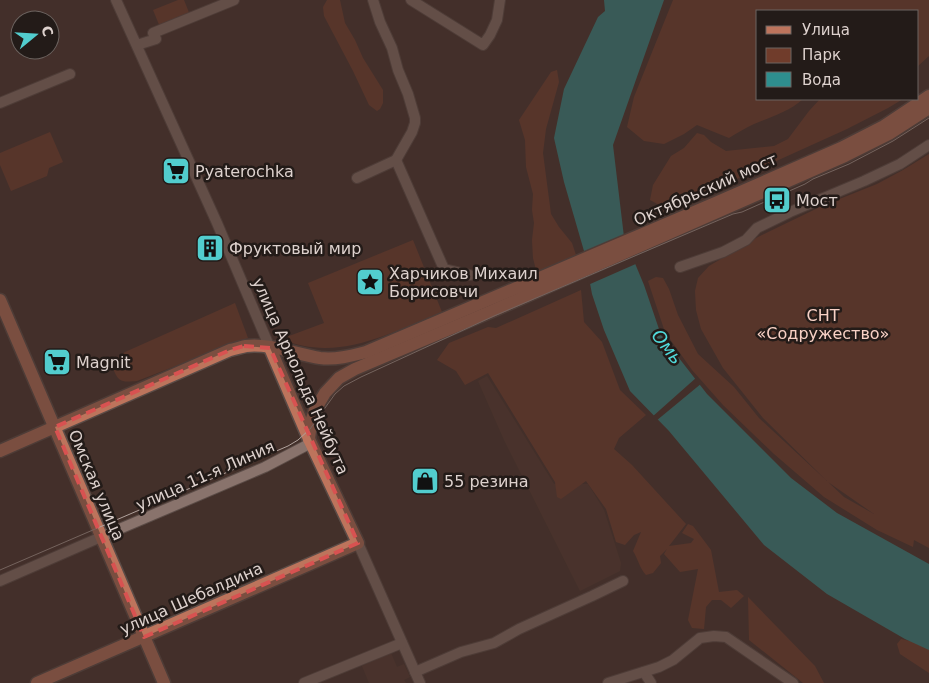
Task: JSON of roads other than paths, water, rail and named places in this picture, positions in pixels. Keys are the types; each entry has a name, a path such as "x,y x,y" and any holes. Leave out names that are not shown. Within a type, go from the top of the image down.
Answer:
{"main road":[{"name":"Октябрьский мост","path":"490,306 841,148 884,126 929,96"},
{"name":"Октябрьский мост","path":"490,306 845,156 889,134 929,108"},
{"name":"Омская улица","path":"0,300 164,683"},
{"path":"0,451 230,350 257,345 320,358 347,356 366,352 490,306"},
{"path":"310,441 311,422 315,410 325,393 339,378 490,306"},
{"name":"улица Арнольда Нейбута","path":"270,348 310,441 358,543"},
{"name":"улица Шебалдина","path":"37,683 358,543"}],"street":[{"name":"улица Арнольда Нейбута","path":"116,0 217,223 270,348"},
{"path":"137,45 156,39 153,33 234,0"},
{"path":"357,178 396,160 415,123 408,94 373,0"},
{"path":"411,0 483,45 497,20 500,0"},
{"path":"0,104 70,74"},
{"path":"680,267 723,252 746,240 757,228 900,164 929,145"},
{"path":"396,160 444,270 470,275"},
{"name":"улица 11-я Линия","path":"0,581 265,467 310,441"},
{"name":"улица Арнольда Нейбута","path":"358,543 420,683"},
{"path":"415,672 461,652 494,643 519,629 623,581"},
{"path":"608,683 660,667 673,660 700,638 714,636 726,637 793,683"},
{"path":"304,683 402,643"},
{"path":"644,672 651,683"}],"water":[{"name":"Омь","path":"604,0 664,0 613,145 624,237 644,285 661,335 707,394 791,478 837,513 929,564 929,650 905,639 827,594 764,545 669,431 630,391 604,330 592,294 584,251 564,182 554,138 564,89 598,17 605,11"}],"tram line":[{"path":"0,570 288,446 310,429 335,394 344,386 361,377 494,316 733,214 742,212 849,164 893,141 929,118"}],"place":[{"name":"Pyaterochka","path":"176,171"},
{"name":"Мост","path":"777,200"},
{"name":"Фруктовый мир","path":"210,248"},
{"name":"Харчиков Михаил Борисовчи","path":"370,282"},
{"name":"Magnit","path":"57,362"},
{"name":"55 резина","path":"425,481"}],"park label":[{"name":"СНТ «Содружество»","path":"823,324"}]}
